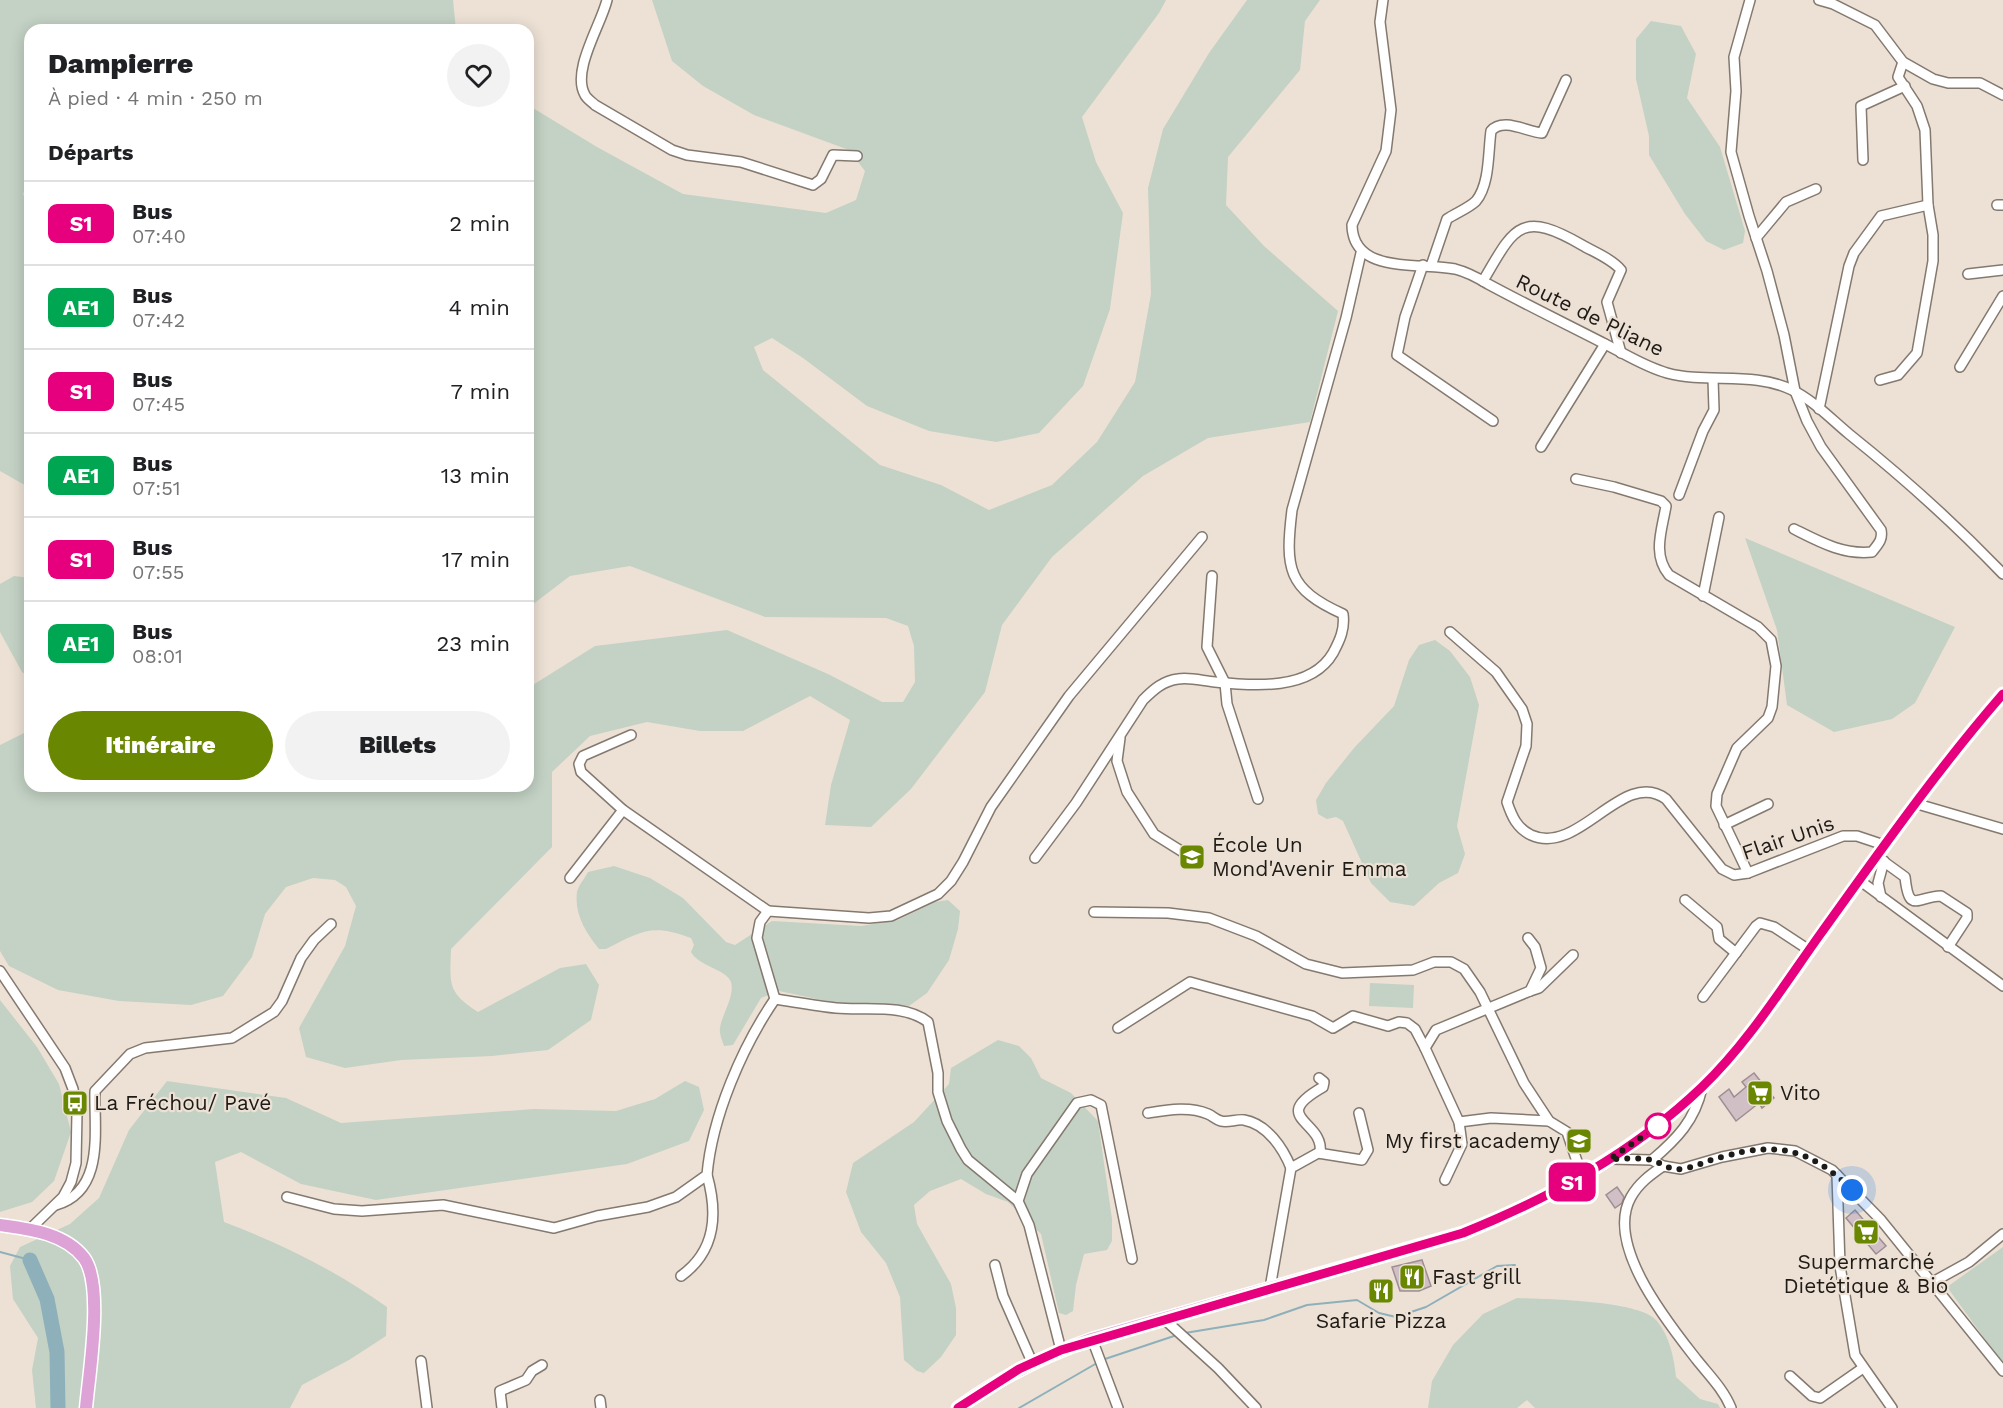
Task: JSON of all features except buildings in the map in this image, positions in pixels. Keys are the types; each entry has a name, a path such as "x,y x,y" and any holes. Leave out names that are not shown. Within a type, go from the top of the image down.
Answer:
{"main road":[{"path":"958,1408 991,1385 1032,1362 1092,1339 1463,1233 1513,1213 1582,1176 1652,1131 1702,1087 1728,1060 1859,880 1880,859 1884,845 1914,803 2003,694"},
{"path":"0,1225 30,1229 72,1247 83,1257 92,1275 94,1316 86,1408"}],"street":[{"path":"607,0 582,71 581,83 585,95 595,105 672,150 687,155 741,162 813,185 821,179 833,154 857,156"},
{"path":"1035,858 1076,803 1143,700 1163,683 1186,678 1253,685 1287,682 1315,674 1328,662 1344,627 1343,614 1320,604 1297,582 1289,563 1288,541 1297,490 1362,253 1352,237 1352,225 1386,151 1391,110 1380,22 1383,0"},
{"path":"1750,0 1734,57 1736,91 1731,144 1784,335 1795,391 1815,436 1881,530 1882,536 1881,542 1872,552 1855,554 1828,546 1794,529"},
{"path":"1818,0 1834,2 1875,25 1903,62 1940,82 1980,83 2003,96"},
{"path":"1880,380 1898,375 1915,357 1920,348 1933,261 1925,130 1917,106 1898,77 1903,62"},
{"path":"1493,421 1397,354 1405,317 1447,219 1475,202 1481,192 1485,180 1491,131 1494,127 1503,124 1542,133 1566,80"},
{"path":"1863,160 1861,106 1905,86"},
{"path":"1756,238 1786,202 1816,189"},
{"path":"1819,409 1849,266 1854,253 1881,216 1928,205"},
{"path":"1483,281 1508,238 1524,227 1556,229 1621,270 1607,302 1622,353"},
{"name":"Route de Pliane","path":"1362,253 1371,258 1392,263 1457,270 1666,373 1713,379 1765,381 1795,391 1907,481 2003,574"},
{"path":"1968,274 2003,270"},
{"path":"1960,367 2003,297"},
{"path":"1541,447 1605,344"},
{"path":"1679,495 1703,431 1714,410 1713,379"},
{"path":"1576,479 1661,501 1666,506 1658,548 1662,565 1669,575 1758,627 1772,640 1776,666 1775,694 1768,718 1737,748 1717,794 1716,806 1748,873"},
{"path":"1703,596 1719,518"},
{"path":"631,735 583,756 579,764 581,772 623,810 768,911 869,918 891,916 938,894 951,881 991,807 1069,696 1202,537"},
{"path":"1212,576 1207,647 1225,683 1227,704 1258,799"},
{"name":"Flair Unis","path":"1450,632 1496,672 1522,709 1527,724 1527,746 1507,802 1514,819 1525,832 1540,839 1558,838 1585,824 1612,805 1647,790 1658,793 1666,799 1722,869 1734,875 1748,873 1843,836 1857,836 1884,845"},
{"path":"1120,735 1117,760 1127,792 1154,834 1194,859"},
{"path":"1914,803 2003,829"},
{"path":"1724,825 1768,804"},
{"path":"570,878 623,810"},
{"path":"1880,859 1878,889 1881,897"},
{"path":"1880,859 1905,878 1906,893 1912,900 1918,902 1941,896 1967,913 1967,918 1948,947"},
{"path":"1859,880 2003,986"},
{"path":"1685,900 1713,922 1717,927 1719,939 1736,952"},
{"path":"681,1276 699,1261 710,1238 714,1202 707,1175 720,1113 744,1052 775,999 757,938 758,927 768,911"},
{"path":"1094,912 1168,913 1209,918 1256,936 1306,964 1342,973 1413,970 1434,962 1451,962 1464,969 1480,992 1524,1083 1549,1121 1567,1132 1582,1176"},
{"path":"1703,997 1756,926 1764,923 1809,950"},
{"path":"56,1205 70,1201 83,1188 89,1175 94,1158 94,1091 96,1087 108,1079 130,1054 145,1048 232,1038 274,1012 282,1001 301,958 314,940 331,924"},
{"path":"1528,938 1535,947 1541,968 1530,991"},
{"path":"1425,1048 1436,1030 1539,988 1573,955"},
{"path":"0,971 65,1068 73,1089 77,1113 76,1163 71,1182 63,1197 30,1229"},
{"path":"1118,1028 1190,982 1312,1016 1333,1028 1353,1016 1388,1026 1399,1022 1407,1023 1415,1029 1425,1048 1459,1122 1462,1144 1445,1180"},
{"path":"775,999 837,1008 897,1011 921,1017 928,1022 939,1073 938,1092 947,1121 968,1160 1018,1201 1029,1225 1061,1350"},
{"path":"1319,1078 1324,1082 1323,1087 1302,1100 1299,1113 1319,1139 1320,1153"},
{"path":"1652,1160 1664,1150 1694,1115 1702,1087"},
{"path":"1018,1201 1027,1174 1077,1103 1091,1100 1101,1105 1132,1259"},
{"path":"1148,1113 1174,1109 1210,1115 1223,1122 1240,1120 1252,1122 1277,1142 1285,1152 1291,1168 1270,1288"},
{"path":"1291,1168 1320,1153 1362,1160 1368,1150 1359,1113"},
{"path":"1459,1122 1491,1118 1549,1121"},
{"path":"1610,1159 1652,1160 1663,1166 1681,1169 1722,1156 1768,1148 1795,1151 1837,1175 1881,1220 2003,1371"},
{"path":"1663,1166 1643,1180 1629,1199 1625,1220 1627,1243 1635,1268 1652,1297 1717,1385 1731,1408"},
{"path":"287,1197 334,1209 362,1211 443,1204 554,1228 676,1197 707,1175"},
{"path":"1837,1175 1840,1266 1855,1355 1892,1408"},
{"path":"1931,1283 1969,1262 2003,1234"},
{"path":"995,1265 1003,1296 1032,1362"},
{"path":"1164,1319 1218,1368 1256,1408"},
{"path":"1092,1339 1118,1408"},
{"path":"421,1361 427,1408"},
{"path":"502,1408 500,1392 526,1380 532,1371 542,1365"},
{"path":"1790,1376 1812,1396 1820,1398 1863,1368"}],"green space":[{"path":"0,0 453,0 455,24 24,24 24,485 0,471"},
{"path":"652,0 1166,0 1159,13 1082,117 1096,162 1123,213 1110,309 1083,386 1039,433 996,442 929,431 867,406 772,338 754,347 763,370 880,465 941,485 989,510 1052,485 1097,442 1135,382 1151,294 1148,188 1163,129 1209,53 1247,0 1320,0 1305,21 1300,70 1228,157 1226,205 1264,246 1338,311 1310,422 1208,438 1143,476 1052,557 1002,625 985,692 911,789 871,827 825,825 831,785 850,720 810,696 743,731 700,731 647,722 590,736 552,772 552,847 451,949 452,986 461,999 478,1012 560,968 586,964 599,985 591,1020 548,1050 492,1056 401,1060 345,1068 306,1057 299,1028 345,946 356,906 346,887 335,880 313,878 286,887 265,914 252,957 223,996 191,1005 119,1001 58,990 9,966 0,951 0,745 24,733 24,792 534,792 534,684 595,646 727,630 828,674 882,702 903,702 915,682 914,646 908,626 886,618 765,617 630,566 570,576 534,603 534,109 597,147 683,194 826,213 856,200 865,171 849,150 754,115 703,86 672,61"},
{"path":"1651,21 1681,26 1696,54 1687,98 1720,147 1745,231 1743,243 1724,250 1706,241 1685,214 1649,155 1649,136 1636,79 1636,39"},
{"path":"1745,538 1955,627 1915,703 1892,719 1834,732 1787,705 1777,630"},
{"path":"14,576 24,577 24,674 0,632 0,584"},
{"path":"1435,640 1450,651 1470,677 1479,705 1457,826 1465,854 1458,873 1439,883 1414,906 1390,902 1371,883 1343,821 1336,817 1327,819 1318,814 1316,800 1326,783 1354,748 1394,706 1409,660 1419,645"},
{"path":"614,866 650,878 683,898 726,942 735,945 772,921 861,926 898,920 935,902 948,900 960,911 958,929 949,960 927,993 909,1006 840,1004 779,991 761,998 733,1045 724,1046 720,1028 730,999 731,982 724,974 695,957 691,952 694,945 691,938 666,931 647,931 606,949 599,949 586,930 577,908 579,887 588,872"},
{"path":"1370,983 1414,985 1413,1008 1369,1006"},
{"path":"0,1000 37,1047 59,1084 71,1132 54,1181 32,1202 0,1212"},
{"path":"998,1040 1019,1046 1031,1058 1041,1078 1071,1093 1098,1121 1112,1219 1112,1241 1107,1250 1084,1254 1076,1285 1073,1311 1066,1315 1059,1313 1041,1234 1008,1202 986,1194 961,1179 930,1191 914,1205 917,1224 951,1284 956,1308 956,1335 941,1357 924,1373 917,1371 904,1360 900,1297 886,1263 861,1232 846,1192 853,1163 914,1122 949,1084 951,1068"},
{"path":"167,1081 286,1098 341,1123 534,1109 616,1111 655,1099 685,1081 699,1087 704,1110 689,1141 627,1164 376,1200 301,1184 241,1152 215,1162 224,1222 308,1259 348,1281 387,1307 386,1336 349,1360 302,1385 290,1408 36,1408 32,1370 38,1338 13,1299 10,1266 20,1247 70,1224 99,1198 129,1130"},
{"path":"2003,1247 2003,1364 1947,1287"},
{"path":"1517,1298 1591,1302 1647,1314 1657,1321 1665,1334 1673,1355 1676,1377 1700,1399 1718,1404 1720,1408 1535,1408 1527,1400 1517,1408 1428,1408 1432,1381 1453,1345 1483,1314"}],"waterway":[{"path":"0,1252 30,1260"},
{"path":"30,1260 47,1299 57,1352 58,1408"},
{"path":"1185,1333 1264,1320 1307,1305 1357,1300 1379,1313 1396,1317 1426,1307 1497,1266 1515,1265"},
{"path":"1102,1360 1177,1335"},
{"path":"1019,1408 1097,1363"}],"bus line":[{"name":"S1","path":"958,1408 977,1394 1044,1356 1092,1339 1463,1233 1513,1213 1571,1183 1652,1131 1702,1087 1728,1060 1794,972 1914,803 2003,694"}],"place":[{"name":"École Un Mond'Avenir Emma","path":"1192,857"},
{"name":"Vito","path":"1760,1093"},
{"name":"La Fréchou/ Pavé","path":"75,1103"},
{"name":"My first academy","path":"1579,1141"},
{"name":"Supermarché Dietétique & Bio","path":"1866,1232"},
{"name":"Fast grill","path":"1412,1277"},
{"name":"Safarie Pizza","path":"1381,1291"}],"route":[{"path":"1658,1126 1610,1159 1652,1160 1663,1166 1681,1169 1697,1166 1722,1156 1768,1148 1781,1149 1795,1151 1832,1170 1852,1190"}]}
